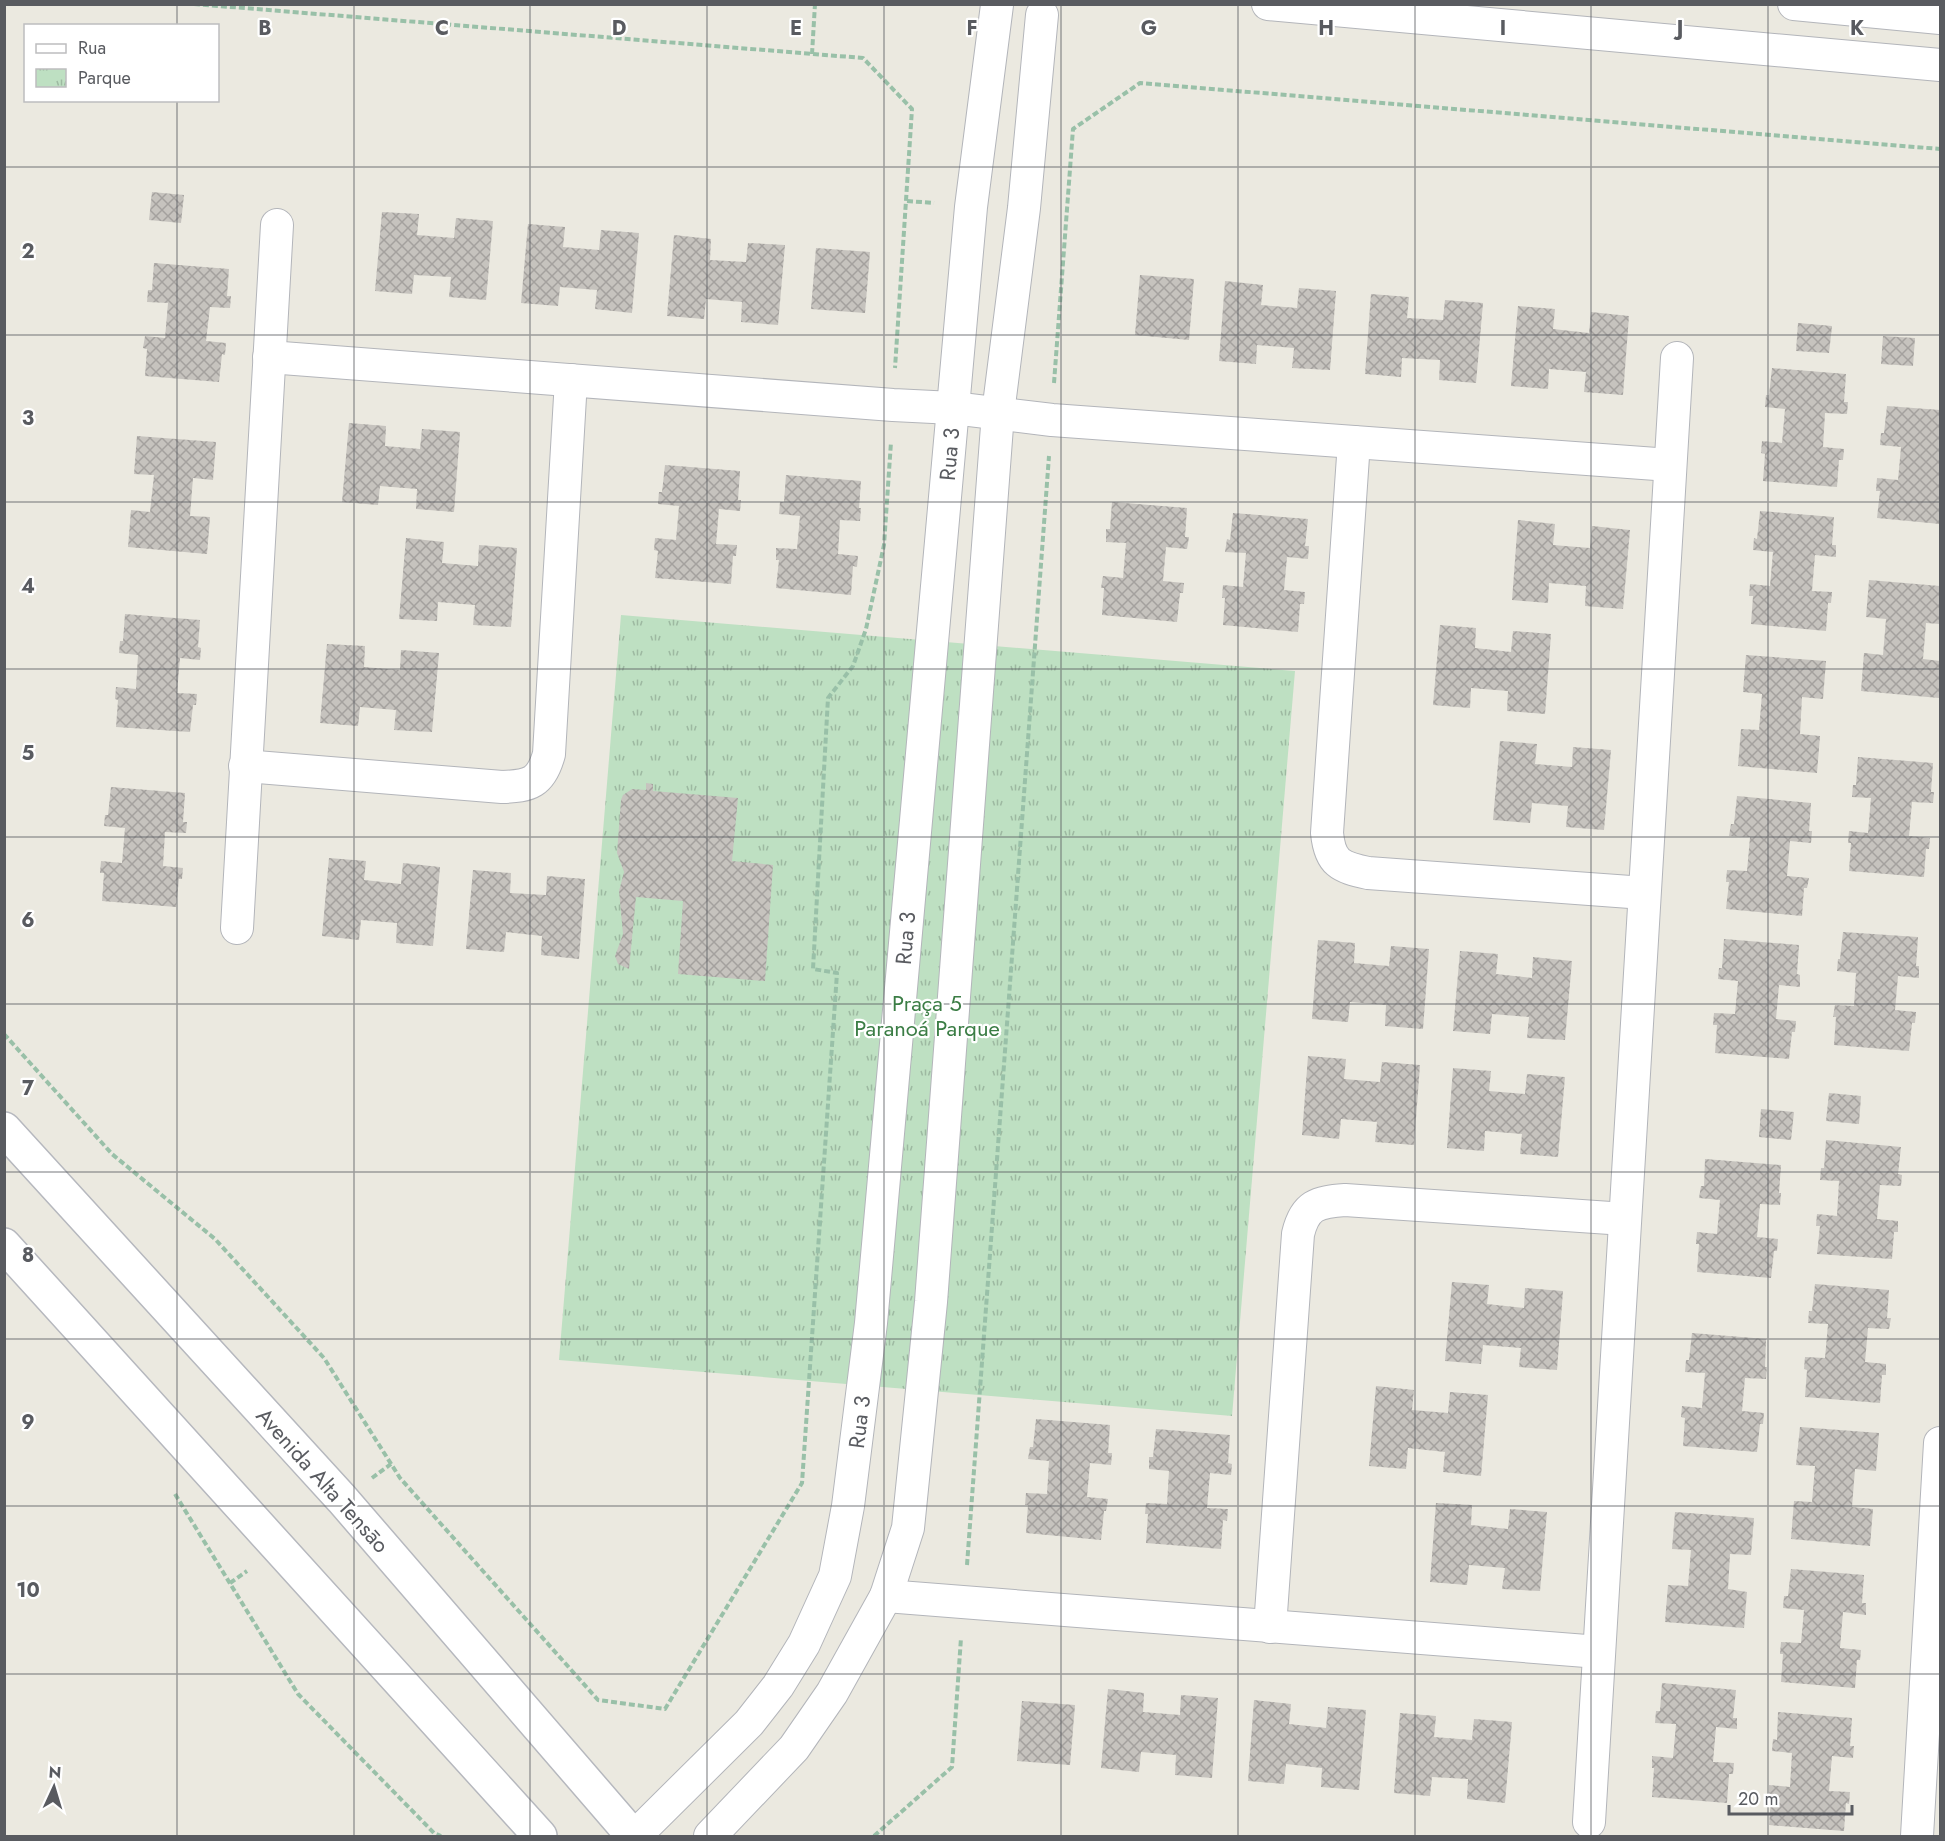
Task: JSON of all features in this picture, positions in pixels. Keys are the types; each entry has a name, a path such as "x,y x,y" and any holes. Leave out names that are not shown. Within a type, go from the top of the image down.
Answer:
{"street":[{"path":"1268,4 1941,65"},
{"path":"1794,4 1941,18"},
{"path":"997,5 1018,15 1053,10"},
{"name":"Rua 3","path":"634,1836 749,1723 778,1686 804,1644 835,1576 848,1506 871,1323 971,207 997,5"},
{"name":"Rua 3","path":"710,1836 794,1748 832,1693 886,1596 908,1528 932,1302 998,414 1024,208 1053,10"},
{"path":"237,928 277,225"},
{"path":"269,357 953,408 1052,420 1670,465"},
{"path":"1589,1822 1677,358"},
{"path":"245,766 502,788 521,787 536,780 545,770 549,754 571,380"},
{"path":"1354,442 1327,833 1329,849 1336,861 1350,869 1368,873 1644,893"},
{"name":"Avenida Alta Tensāo","path":"4,1129 342,1499 634,1836"},
{"path":"1270,1627 1298,1234 1302,1219 1311,1208 1326,1202 1345,1200 1625,1219"},
{"path":"4,1245 540,1836"},
{"path":"1917,1836 1933,1710 1941,1443"},
{"path":"886,1596 1599,1652"}],"path":[{"path":"4,1034 112,1154 215,1239 324,1358 400,1478 598,1700 665,1709 802,1483 837,973 813,969 828,698 853,666 866,629 884,545 912,110 863,58 194,4"},
{"path":"812,54 816,4"},
{"path":"874,1836 952,1767 1073,129 1140,83 1941,149"},
{"path":"169,1485 298,1694 434,1833 441,1836"}],"green space":[{"name":"Praça 5 Paranoá Parque","path":"621,615 1295,671 1232,1416 559,1360"}],"building":[{"path":"152,192 184,195 181,223 149,220"},
{"path":"382,212 419,214 417,235 454,238 456,218 493,221 486,300 449,297 451,277 414,275 412,294 375,291"},
{"path":"528,224 565,227 563,247 599,250 601,230 639,233 632,313 595,309 597,290 560,287 558,306 521,303"},
{"path":"674,235 711,239 710,260 746,262 748,243 785,245 778,325 741,322 742,302 706,299 704,319 667,316"},
{"path":"816,248 870,252 865,313 811,309"},
{"path":"154,263 229,269 227,296 231,296 230,308 210,307 206,341 226,343 225,355 222,354 219,382 145,376 147,349 143,348 145,336 165,338 168,303 147,302 148,290 152,290"},
{"path":"1140,275 1194,279 1189,340 1135,335"},
{"path":"1225,281 1263,285 1261,305 1297,308 1299,288 1336,291 1330,370 1292,368 1294,348 1257,345 1256,364 1219,361"},
{"path":"1371,294 1409,297 1407,318 1443,320 1445,300 1483,303 1476,383 1439,380 1440,360 1402,358 1401,377 1365,374"},
{"path":"1518,306 1555,309 1553,329 1589,333 1591,312 1629,316 1623,395 1584,392 1586,372 1549,369 1548,389 1511,386"},
{"path":"1798,323 1832,326 1829,353 1796,351"},
{"path":"1883,336 1915,338 1913,366 1881,364"},
{"path":"1772,368 1846,374 1844,402 1848,402 1847,414 1825,413 1823,447 1844,449 1843,460 1839,460 1837,487 1763,481 1765,454 1761,453 1762,441 1782,443 1785,409 1765,407 1766,395 1769,395"},
{"path":"1887,406 1940,410 1940,524 1877,518 1880,491 1876,491 1877,478 1898,480 1901,447 1880,445 1881,433 1884,433"},
{"path":"349,423 386,426 385,446 420,449 422,429 460,432 454,512 416,509 417,489 380,486 378,505 342,502"},
{"path":"137,436 216,442 213,480 193,478 190,516 210,517 207,554 128,547 131,510 150,512 154,475 134,474"},
{"path":"665,465 740,471 738,500 741,500 740,511 719,509 716,544 737,545 736,556 733,556 731,584 655,578 658,551 654,550 655,538 676,540 679,506 658,504 659,492 662,492"},
{"path":"786,475 861,481 860,521 840,520 838,554 858,556 857,567 853,566 851,595 776,588 779,560 776,560 776,548 797,549 800,516 779,514 780,502 784,502"},
{"path":"1112,502 1187,508 1185,537 1189,537 1187,549 1166,547 1163,581 1184,583 1183,593 1180,593 1177,622 1102,615 1103,576 1123,578 1126,543 1106,542 1106,529 1110,529"},
{"path":"1760,511 1834,517 1832,545 1836,545 1836,557 1815,555 1812,591 1832,592 1831,603 1828,603 1826,631 1751,624 1753,596 1749,596 1750,584 1770,586 1773,552 1753,550 1754,538 1757,539"},
{"path":"1233,513 1308,519 1305,546 1309,546 1308,559 1287,557 1284,590 1305,592 1304,604 1300,604 1298,632 1223,625 1225,598 1222,598 1223,585 1243,587 1246,553 1225,552 1227,539 1230,540"},
{"path":"1518,520 1555,524 1553,545 1590,548 1592,526 1630,530 1623,609 1585,606 1586,586 1549,583 1548,603 1512,600"},
{"path":"406,538 444,542 442,563 478,566 479,545 517,548 511,627 473,625 475,605 438,602 437,621 399,619"},
{"path":"1869,580 1940,586 1940,624 1926,623 1923,659 1940,661 1939,698 1861,691 1864,653 1883,655 1886,619 1866,617"},
{"path":"125,614 200,620 198,647 201,648 200,660 180,658 177,693 197,694 196,705 193,705 190,732 116,727 118,700 115,699 116,687 136,689 138,655 119,653 120,641 123,641"},
{"path":"1440,625 1476,628 1475,648 1511,652 1513,631 1551,634 1545,714 1507,711 1508,691 1471,688 1470,708 1433,705"},
{"path":"327,644 365,646 364,667 400,670 401,650 439,653 432,732 394,730 396,710 360,707 358,726 320,723"},
{"path":"1746,655 1826,661 1823,699 1802,697 1800,734 1820,736 1817,773 1738,766 1741,729 1759,730 1762,694 1743,692"},
{"path":"1500,741 1537,744 1535,764 1572,767 1573,747 1611,750 1604,830 1566,827 1568,806 1532,803 1530,823 1493,820"},
{"path":"1858,757 1933,763 1931,792 1934,792 1933,803 1912,802 1909,836 1930,838 1929,849 1926,849 1924,877 1849,871 1851,843 1848,843 1849,831 1868,833 1871,798 1852,797 1853,785 1856,785"},
{"path":"646,783 653,784 653,791 738,798 732,861 773,865 765,981 678,974 683,901 636,897 629,969 618,964 615,956 623,934 619,891 624,872 617,853 621,800 623,795 632,789 646,790"},
{"path":"111,787 185,793 183,822 187,822 186,833 165,832 163,866 183,868 182,879 179,879 176,907 102,901 104,873 100,873 101,861 122,863 125,828 104,826 105,815 108,815"},
{"path":"1737,796 1811,803 1809,831 1812,831 1811,843 1790,841 1787,876 1809,878 1807,888 1804,888 1802,916 1726,909 1729,882 1726,882 1727,870 1747,871 1750,837 1729,836 1731,824 1734,824"},
{"path":"329,858 366,861 364,880 401,884 403,863 440,867 433,946 396,943 397,923 361,920 359,940 322,936"},
{"path":"473,870 511,873 510,893 546,895 547,876 585,879 579,959 541,955 542,936 506,932 504,952 466,949"},
{"path":"1843,932 1918,937 1916,966 1919,966 1919,978 1898,976 1895,1010 1916,1012 1915,1023 1912,1023 1909,1051 1834,1045 1835,1005 1854,1006 1856,973 1837,971"},
{"path":"1724,939 1799,945 1797,974 1800,975 1800,987 1779,985 1776,1019 1796,1021 1795,1032 1792,1032 1789,1059 1715,1053 1717,1025 1713,1025 1714,1013 1735,1014 1738,981 1718,979 1719,968 1722,968"},
{"path":"1318,940 1355,943 1354,963 1389,966 1391,946 1429,949 1423,1029 1385,1026 1386,1005 1350,1002 1348,1022 1312,1019"},
{"path":"1460,951 1498,954 1496,974 1532,978 1533,957 1572,961 1565,1040 1527,1038 1529,1017 1492,1014 1490,1034 1453,1031"},
{"path":"1308,1056 1346,1059 1344,1079 1380,1082 1382,1062 1420,1065 1414,1145 1375,1142 1377,1122 1341,1119 1339,1139 1302,1135"},
{"path":"1453,1068 1491,1071 1489,1091 1525,1094 1527,1074 1565,1077 1558,1157 1520,1154 1522,1134 1485,1131 1484,1151 1447,1148"},
{"path":"1829,1093 1861,1096 1859,1124 1826,1121"},
{"path":"1761,1109 1794,1112 1791,1140 1759,1137"},
{"path":"1826,1140 1901,1147 1898,1174 1902,1175 1901,1186 1880,1185 1877,1219 1898,1221 1898,1232 1894,1232 1892,1259 1817,1254 1820,1226 1816,1226 1817,1214 1837,1216 1839,1181 1820,1180 1821,1168 1824,1168"},
{"path":"1705,1159 1781,1165 1780,1205 1760,1204 1757,1237 1778,1239 1777,1251 1774,1251 1771,1278 1697,1272 1699,1244 1696,1244 1697,1232 1717,1234 1720,1200 1699,1198 1701,1186 1704,1186"},
{"path":"1452,1282 1489,1285 1487,1304 1524,1308 1525,1288 1563,1291 1557,1370 1519,1367 1521,1348 1483,1345 1481,1364 1445,1361"},
{"path":"1815,1284 1889,1290 1887,1318 1891,1318 1889,1329 1868,1328 1865,1362 1886,1364 1886,1375 1882,1375 1880,1403 1805,1397 1807,1370 1804,1369 1805,1357 1825,1358 1828,1324 1808,1323 1809,1311 1812,1311"},
{"path":"1692,1333 1766,1339 1766,1379 1745,1378 1742,1411 1764,1413 1763,1424 1760,1424 1757,1452 1683,1446 1685,1418 1681,1417 1682,1406 1702,1408 1705,1373 1685,1372 1686,1360 1689,1360"},
{"path":"1376,1386 1414,1390 1412,1410 1448,1413 1450,1392 1488,1395 1481,1476 1443,1472 1445,1452 1408,1448 1406,1469 1369,1466"},
{"path":"1036,1419 1110,1425 1108,1453 1112,1453 1111,1465 1090,1463 1087,1497 1108,1499 1106,1511 1104,1511 1101,1540 1026,1533 1028,1505 1025,1505 1026,1493 1047,1494 1049,1461 1028,1459 1030,1447 1033,1447"},
{"path":"1800,1427 1879,1433 1876,1471 1855,1469 1852,1507 1873,1509 1870,1546 1791,1539 1794,1501 1812,1502 1815,1466 1796,1465"},
{"path":"1156,1429 1230,1435 1228,1463 1232,1464 1231,1475 1210,1473 1207,1508 1228,1509 1227,1521 1223,1520 1221,1549 1146,1543 1148,1514 1145,1514 1146,1503 1167,1504 1169,1471 1149,1469 1149,1457 1153,1457"},
{"path":"1436,1503 1472,1505 1471,1525 1508,1529 1510,1509 1547,1512 1540,1591 1502,1589 1505,1568 1469,1565 1467,1585 1430,1582"},
{"path":"1675,1512 1754,1518 1751,1555 1730,1554 1728,1589 1747,1592 1744,1628 1665,1622 1668,1585 1688,1586 1691,1550 1672,1549"},
{"path":"1791,1569 1864,1575 1862,1603 1866,1603 1866,1615 1843,1612 1840,1648 1861,1650 1860,1660 1857,1660 1855,1688 1781,1682 1783,1654 1780,1654 1781,1642 1801,1643 1804,1610 1783,1608 1784,1596 1788,1596"},
{"path":"1662,1683 1736,1690 1733,1718 1737,1718 1737,1729 1716,1727 1713,1762 1734,1763 1733,1774 1729,1774 1727,1803 1652,1797 1654,1768 1652,1768 1652,1756 1673,1758 1676,1724 1655,1723 1656,1711 1660,1711"},
{"path":"1108,1689 1144,1693 1143,1712 1180,1715 1181,1695 1218,1698 1212,1778 1175,1775 1176,1755 1141,1752 1139,1772 1101,1768"},
{"path":"1254,1700 1291,1704 1289,1724 1326,1728 1328,1707 1366,1710 1359,1790 1321,1787 1322,1768 1286,1764 1284,1784 1248,1781"},
{"path":"1022,1701 1075,1705 1070,1765 1017,1761"},
{"path":"1778,1712 1852,1718 1850,1746 1854,1746 1853,1758 1832,1756 1829,1791 1850,1792 1849,1804 1846,1803 1844,1831 1769,1825 1771,1798 1769,1797 1769,1785 1790,1787 1792,1753 1772,1751 1773,1739 1777,1740"},
{"path":"1400,1713 1436,1716 1434,1737 1472,1740 1474,1719 1512,1722 1505,1803 1467,1799 1468,1779 1432,1777 1430,1796 1394,1793"}]}
